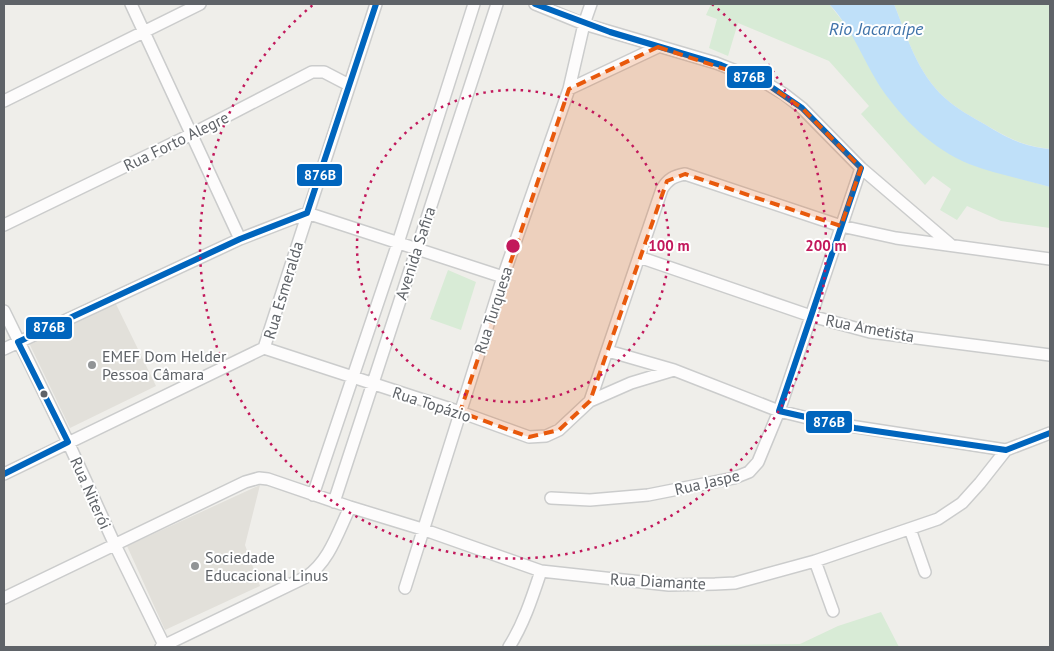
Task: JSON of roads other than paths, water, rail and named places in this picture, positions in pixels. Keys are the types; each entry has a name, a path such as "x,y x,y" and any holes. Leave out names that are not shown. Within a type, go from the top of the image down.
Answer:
{"street":[{"path":"130,4 240,239"},
{"path":"4,100 200,4"},
{"name":"Rua Esmeralda","path":"264,348 376,4"},
{"name":"Avenida Safira","path":"313,495 354,378 474,4"},
{"name":"Avenida Safira","path":"334,502 497,4"},
{"path":"535,4 584,24 716,63 764,82 802,108 861,168 951,245"},
{"name":"Rua Turquesa","path":"405,588 422,529 503,277 569,89 584,24 591,4"},
{"path":"569,89 658,47"},
{"name":"Rua Forto Alegre","path":"4,225 192,134 312,72 324,72 349,85"},
{"name":"Rua Jaspe","path":"551,498 590,500 648,495 734,478 749,472 758,462 780,411 861,168"},
{"path":"590,400 662,189 667,181 675,176 685,174 841,226 896,238 1050,259"},
{"path":"4,349 240,239 307,213 503,277"},
{"name":"Rua Ametista","path":"639,257 811,316 870,332 1050,355"},
{"name":"Rua Niterói","path":"4,311 68,442 163,647"},
{"path":"4,474 264,348"},
{"name":"Rua Topázio","path":"264,348 529,436 546,436 559,430 590,400"},
{"path":"608,350 674,370 780,411 855,428 1006,450 1050,433"},
{"path":"590,400 631,383 674,370"},
{"name":"Rua Diamante","path":"115,545 245,482 259,478 268,479 422,529 541,571 669,585 735,583 816,561 938,519 962,503 1006,450"},
{"path":"163,647 306,577 316,570 324,561 350,507"},
{"path":"910,529 925,572"},
{"path":"4,598 115,545"},
{"path":"816,561 833,611"},
{"path":"509,647 528,612 541,571"}],"water":[{"name":"Rio Jacaraípe","path":"829,4 894,4 920,66 935,88 945,98 965,113 1009,138 1024,144 1050,149 1050,187 969,164 931,142 909,122 881,88 851,34"}],"place":[{"name":"EMEF Dom Helder Pessoa Câmara","path":"92,365"},
{"name":"Sociedade Educacional Linus","path":"195,566"}]}
